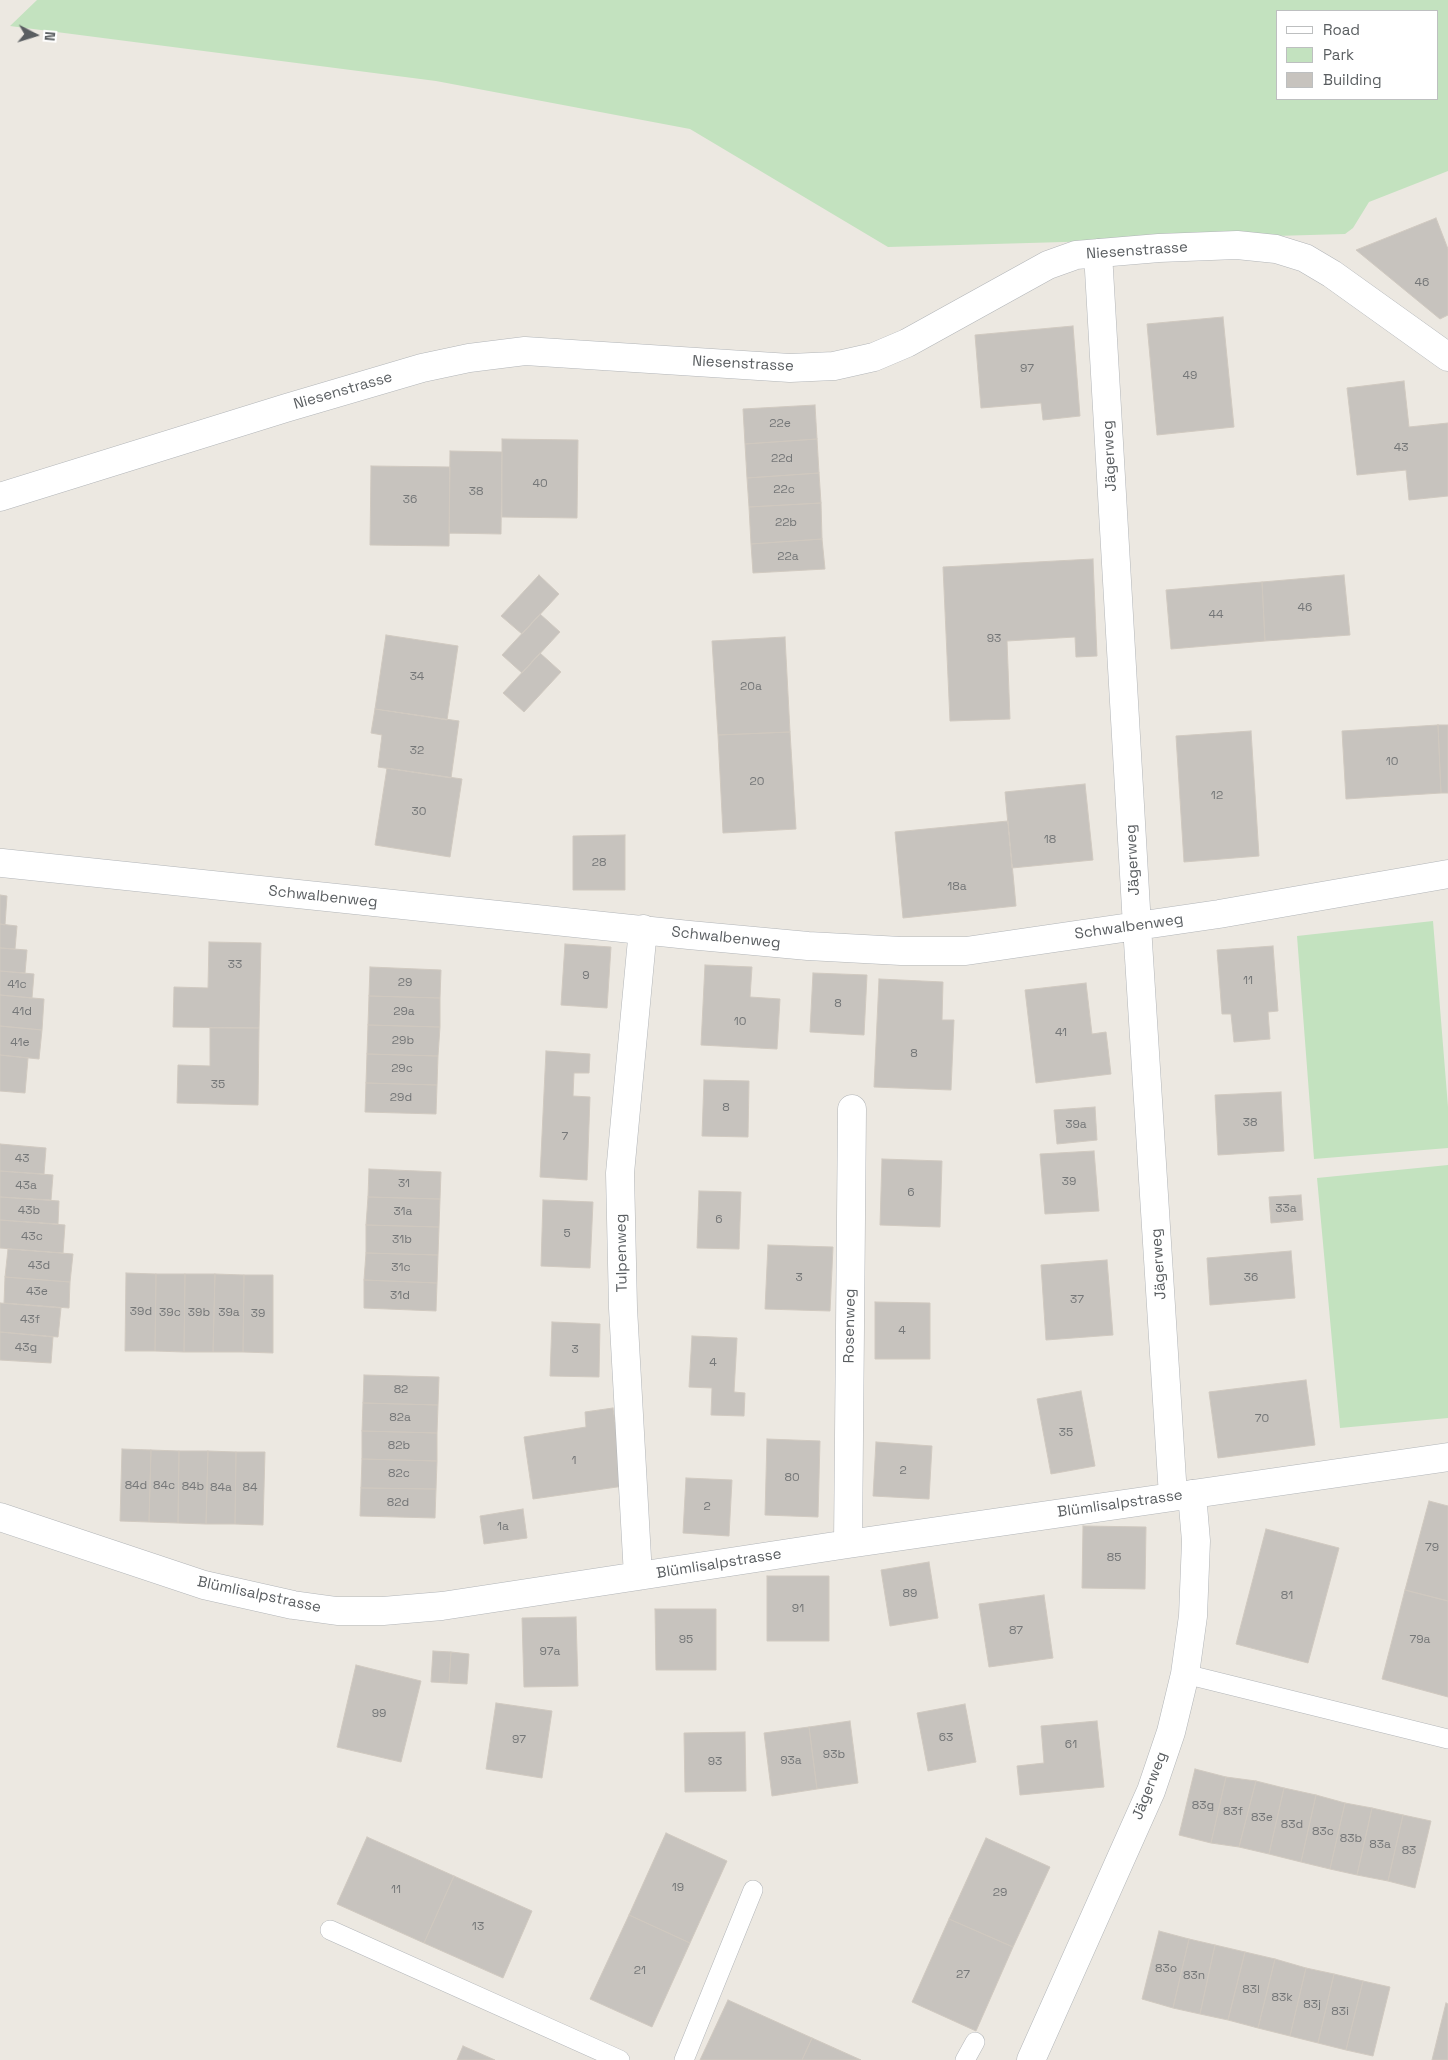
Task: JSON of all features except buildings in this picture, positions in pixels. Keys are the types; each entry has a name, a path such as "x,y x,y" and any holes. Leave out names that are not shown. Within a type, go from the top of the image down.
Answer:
{"street":[{"name":"Niesenstrasse","path":"0,497 286,408 422,368 469,358 525,351 790,368 842,364 874,357 907,343 1048,264 1076,255 1159,248 1237,245 1276,249 1306,258 1332,274 1448,358"},
{"name":"Jägerweg","path":"1030,2060 1151,1790 1171,1732 1185,1674 1193,1616 1196,1567 1196,1541 1183,1495 1137,926 1098,253"},
{"name":"Schwalbenweg","path":"2,863 808,946 901,951 966,951 1137,926 1448,874"},
{"name":"Tulpenweg","path":"638,1576 623,1308 620,1173 643,929"},
{"name":"Rosenweg","path":"848,1544 852,1109"},
{"name":"Blümlisalpstrasse","path":"0,1518 204,1586 293,1606 337,1611 383,1611 442,1606 848,1544 1448,1457"}],"lane":[{"path":"1185,1674 1448,1738"},
{"path":"684,2060 753,1890"},
{"path":"330,1930 583,2053 620,2060"},
{"path":"965,2060 975,2042"}],"green space":[{"path":"37,0 1448,0 1448,171 1369,202 1353,228 1345,234 888,247 690,129 436,81 10,26"},
{"path":"1433,921 1448,1107 1448,1148 1314,1159 1297,936"},
{"path":"1448,1165 1448,1418 1340,1428 1317,1178"}]}
